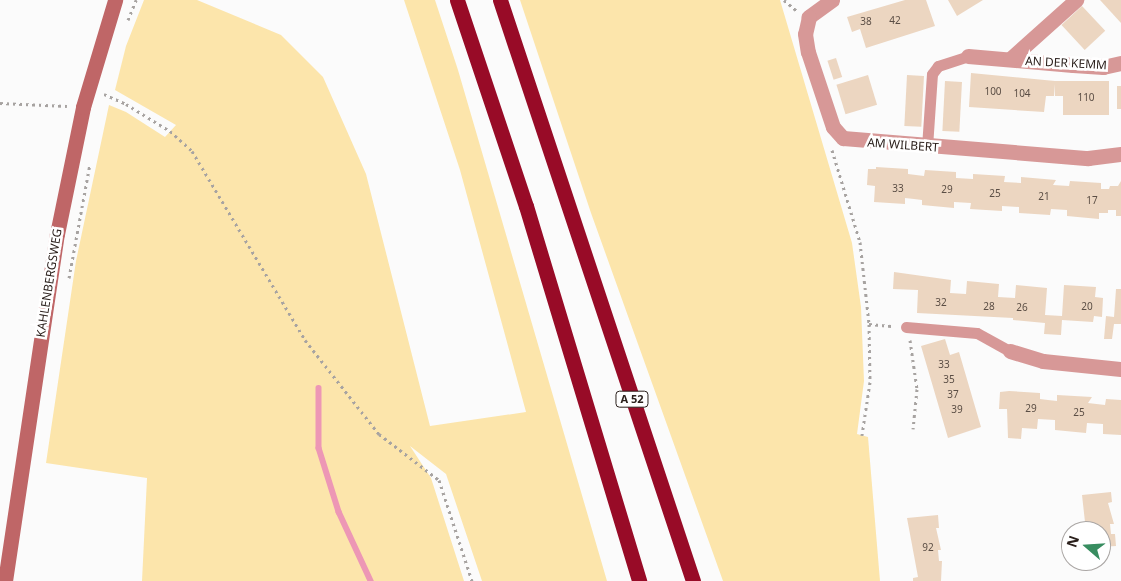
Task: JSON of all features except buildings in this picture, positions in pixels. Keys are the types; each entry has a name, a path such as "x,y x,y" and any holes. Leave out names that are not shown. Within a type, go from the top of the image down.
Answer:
{"highway":[{"path":"457,0 526,206 638,581"},
{"name":"A 52","path":"500,0 693,581"}],"street":[{"name":"KAHLENBERGSWEG","path":"4,578 57,234 83,107 115,0"},
{"path":"832,0 809,17 806,34 808,52 833,127"},
{"name":"AN DER KEMM","path":"1010,59 1076,0"},
{"name":"AN DER KEMM","path":"968,56 1096,66 1121,63"},
{"name":"AM WILBERT","path":"833,127 843,138 927,147 1088,158 1121,154"},
{"path":"1010,351 1043,361 1121,368"}],"lane":[{"name":"AN DER KEMM","path":"927,147 932,74 938,66 968,56"},
{"path":"906,327 977,334 1010,351"}],"path":[{"path":"126,26 136,0"},
{"path":"102,104 106,86"},
{"path":"88,87 126,104 163,126 192,150 305,340 379,434 439,480 472,581"},
{"path":"0,103 83,107"},
{"path":"833,127 831,148 860,242 869,324 870,382 862,435"},
{"path":"69,282 91,160"},
{"path":"869,324 906,327 913,349 917,389 913,429"}],"shaded area":[{"path":"144,0 197,0 281,35 323,77 366,174 430,426 526,412 460,170 404,0 435,0 458,70 607,581 482,581 446,474 410,446 431,478 464,581 142,581 147,478 46,463 76,261 109,105 126,112 165,137 176,125 115,90 126,46"},
{"path":"520,0 780,0 852,243 861,307 864,381 857,434 868,437 880,581 723,581 591,213"}],"waterway":[{"path":"319,388 319,448 339,512 371,581"}]}
